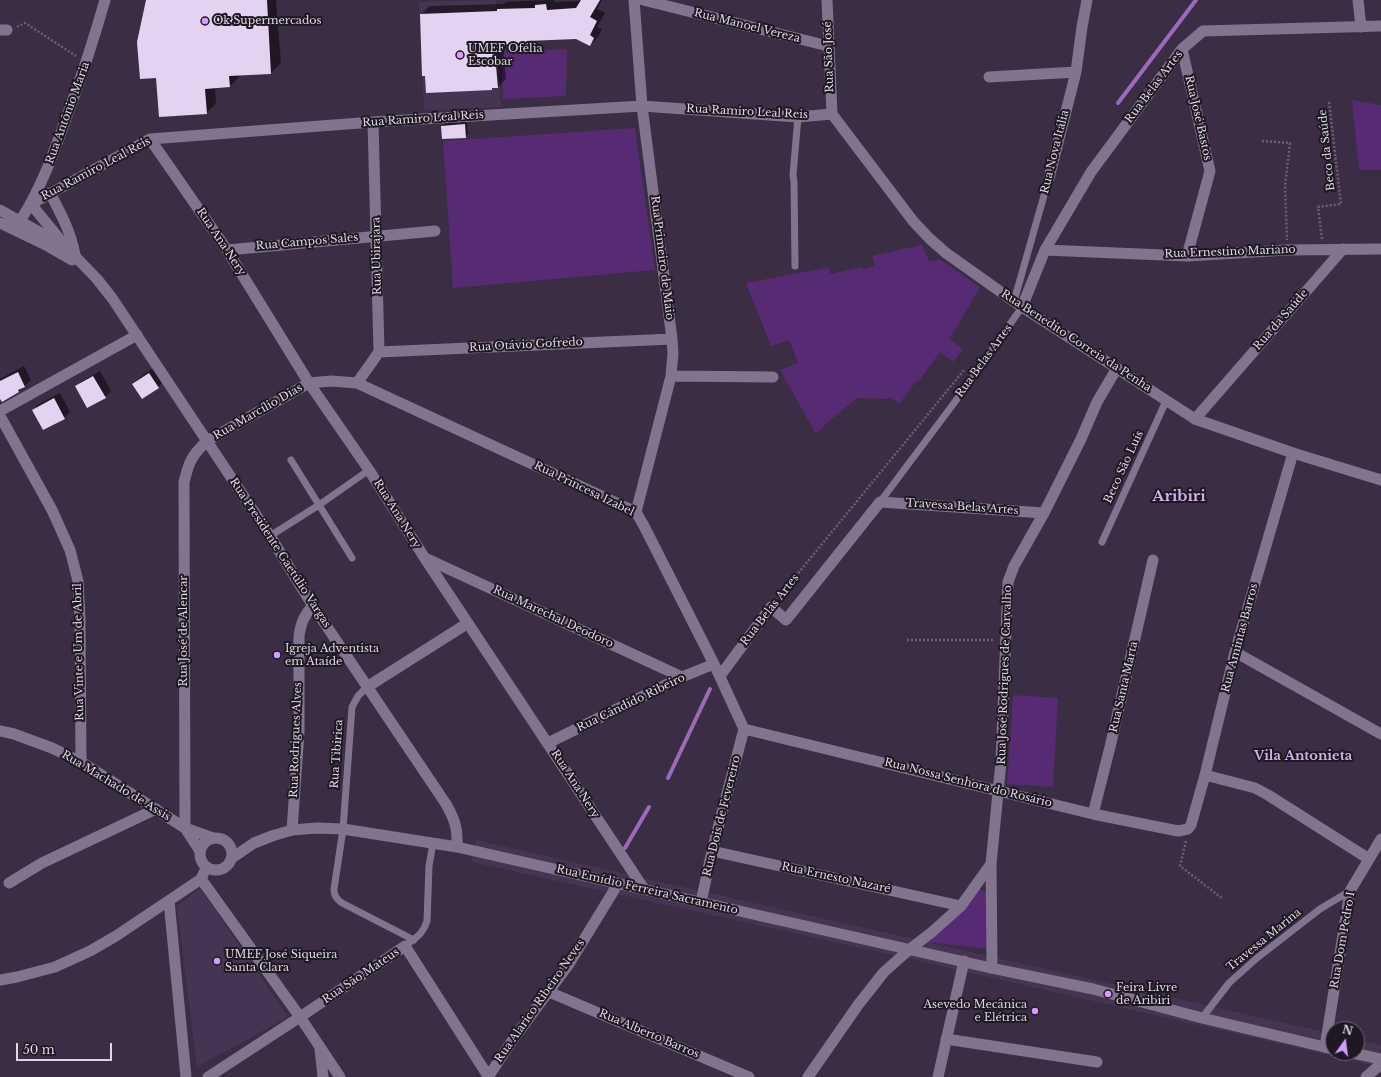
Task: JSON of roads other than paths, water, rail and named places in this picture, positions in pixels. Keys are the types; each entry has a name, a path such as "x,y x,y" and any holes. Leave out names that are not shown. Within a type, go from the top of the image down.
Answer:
{"street":[{"name":"Rua Antônio Maria","path":"20,221 31,204 55,151 86,63 105,0"},
{"name":"Rua Primeiro de Maio","path":"634,0 642,106 673,353 671,376 636,512"},
{"name":"Rua Manoel Vereza","path":"643,0 828,46"},
{"name":"Rua São José","path":"827,0 832,114"},
{"name":"Rua Nova Itália","path":"1049,178 1076,72 1087,0"},
{"path":"1358,0 1361,27 1381,26"},
{"name":"Rua Belas Artes","path":"1018,304 1045,250 1091,172 1182,49 1203,31 1361,27"},
{"name":"Rua José Bastos","path":"1182,49 1210,171 1186,256"},
{"path":"989,77 1076,72"},
{"name":"Rua Ramiro Leal Reis","path":"31,204 150,139 374,122 642,106 798,117 832,114"},
{"name":"Rua Benedito Correia da Penha","path":"832,114 913,221 930,239 946,253 1018,304 1166,401 1195,418 1292,452 1381,480"},
{"name":"Rua Ubirajara","path":"374,122 379,352"},
{"name":"Rua Ana Nery","path":"150,139 227,250 309,382 369,470 424,557 644,889"},
{"path":"50,194 67,224 72,240 70,251"},
{"path":"31,204 70,251"},
{"name":"Rua Presidente Gaetúlio Vargas","path":"0,210 70,251 97,279 112,298 270,536 314,606 454,819 458,834 457,847"},
{"name":"Rua Presidente Gaetúlio Vargas","path":"0,223 64,254 85,267"},
{"name":"Rua Campos Sales","path":"227,250 377,235 435,231"},
{"path":"1343,249 1381,249"},
{"name":"Rua Ernestino Mariano","path":"1045,250 1186,256 1287,250 1343,249"},
{"name":"Rua da Saúde","path":"1195,418 1343,249"},
{"path":"0,411 137,336"},
{"name":"Rua Otávio Gofredo","path":"379,352 672,339"},
{"path":"356,383 379,352"},
{"name":"Rua José Rodrigues de Carvalho","path":"991,968 991,864 999,791 1007,640 1008,582 1014,566 1044,513 1081,440 1097,402 1116,368"},
{"path":"671,376 772,377"},
{"name":"Rua Princesa Izabel","path":"309,382 331,380 356,383 636,512 720,676 744,729"},
{"name":"Rua Marcílio Dias","path":"207,441 309,382"},
{"name":"Rua Vinte e Um de Abril","path":"0,416 52,510 70,550 78,581 80,618 81,762"},
{"name":"Rua José de Alencar","path":"185,828 184,482 188,466 195,453 207,441"},
{"name":"Rua Amintas Barros","path":"1191,825 1205,775 1235,652 1292,452"},
{"name":"Rua Belas Artes","path":"720,676 771,606 786,620 880,502"},
{"name":"Travessa Belas Artes","path":"880,502 1044,513"},
{"name":"Rua Marechal Deodoro","path":"424,557 682,677"},
{"name":"Rua Santa Marta","path":"1093,814 1110,748 1153,560"},
{"name":"Rua Rodrigues Alves","path":"292,830 299,732 299,636 301,623 306,613 314,606"},
{"path":"367,687 468,623"},
{"path":"1235,652 1381,734"},
{"name":"Rua Cândido Ribeiro","path":"548,742 682,677 714,664"},
{"name":"Rua Nossa Senhora do Rosário","path":"744,729 1093,814 1178,831 1188,829 1191,825"},
{"name":"Rua Dois de Fevereiro","path":"701,902 712,851 744,729"},
{"name":"Rua Machado de Assis","path":"0,731 14,734 52,748 81,762 185,828 213,838"},
{"path":"1205,775 1255,788 1369,859"},
{"path":"9,883 42,864 156,809"},
{"name":"Rua Machado de Assis","path":"185,828 200,851"},
{"name":"Rua Emídio Ferreira Sacramento","path":"232,858 254,843 292,830 317,828 343,829 457,847 991,968 1093,989 1202,1018 1325,1047"},
{"path":"213,838 225,841 231,848 232,858 228,865 222,869 214,870 206,868 201,860 200,851 204,843 213,838"},
{"name":"Rua Dom Pedro I","path":"1333,1021 1350,891 1381,839"},
{"name":"Rua Emídio Ferreira Sacramento","path":"225,841 254,843"},
{"name":"Rua Ernesto Nazaré","path":"712,851 961,906"},
{"name":"Rua José Rodrigues de Carvalho","path":"808,1077 879,977 961,906 991,864"},
{"path":"0,980 55,967 90,951 201,879 206,868"},
{"path":"201,879 300,1017 340,1077"},
{"name":"Rua Alarico Ribeiro Neves","path":"488,1076 530,1015 569,964 617,883"},
{"path":"974,889 981,886 986,886 990,889 992,895"},
{"path":"169,901 186,1077"},
{"name":"Rua São Mateus","path":"208,1077 410,943 488,1076"},
{"path":"938,1077 964,961"},
{"name":"Rua Alberto Barros","path":"549,992 749,1077"},
{"path":"946,1039 1097,1062"},
{"path":"320,1047 323,1077"},
{"path":"1365,1056 1381,1059"},
{"path":"1366,1077 1381,1064"}],"lane":[{"path":"794,266 793,175 798,117"},
{"name":"Rua Nova Itália","path":"1018,304 1049,178"},
{"name":"Rua Belas Artes","path":"880,502 970,380 1018,304"},
{"name":"Beco São Luís","path":"1102,542 1166,401"},
{"path":"291,460 352,558"},
{"path":"270,536 319,505 369,470"},
{"name":"Rua Tibirica","path":"367,687 358,696 352,707 343,829 334,889 336,898 375,920 410,943"},
{"path":"410,943 420,936 427,921 429,866 433,843"},
{"name":"Travessa Marina","path":"1202,1018 1230,983 1257,958 1320,909 1350,891"}],"waterway":[{"path":"1118,103 1196,0"},
{"path":"668,778 710,689"},
{"path":"625,848 649,807"}],"place":[{"name":"Ok Supermercados","path":"205,21"},
{"name":"UMEF Ofélia Escobar","path":"460,55"},
{"name":"Igreja Adventista em Ataíde","path":"277,655"},
{"name":"UMEF José Siqueira Santa Clara","path":"217,961"},
{"name":"Feira Livre de Aribiri","path":"1108,994"},
{"name":"Asevedo Mecânica e Elétrica","path":"1035,1011"}],"district":[{"name":"Aribiri","path":"1179,497"},
{"name":"Vila Antonieta","path":"1303,756"}]}
